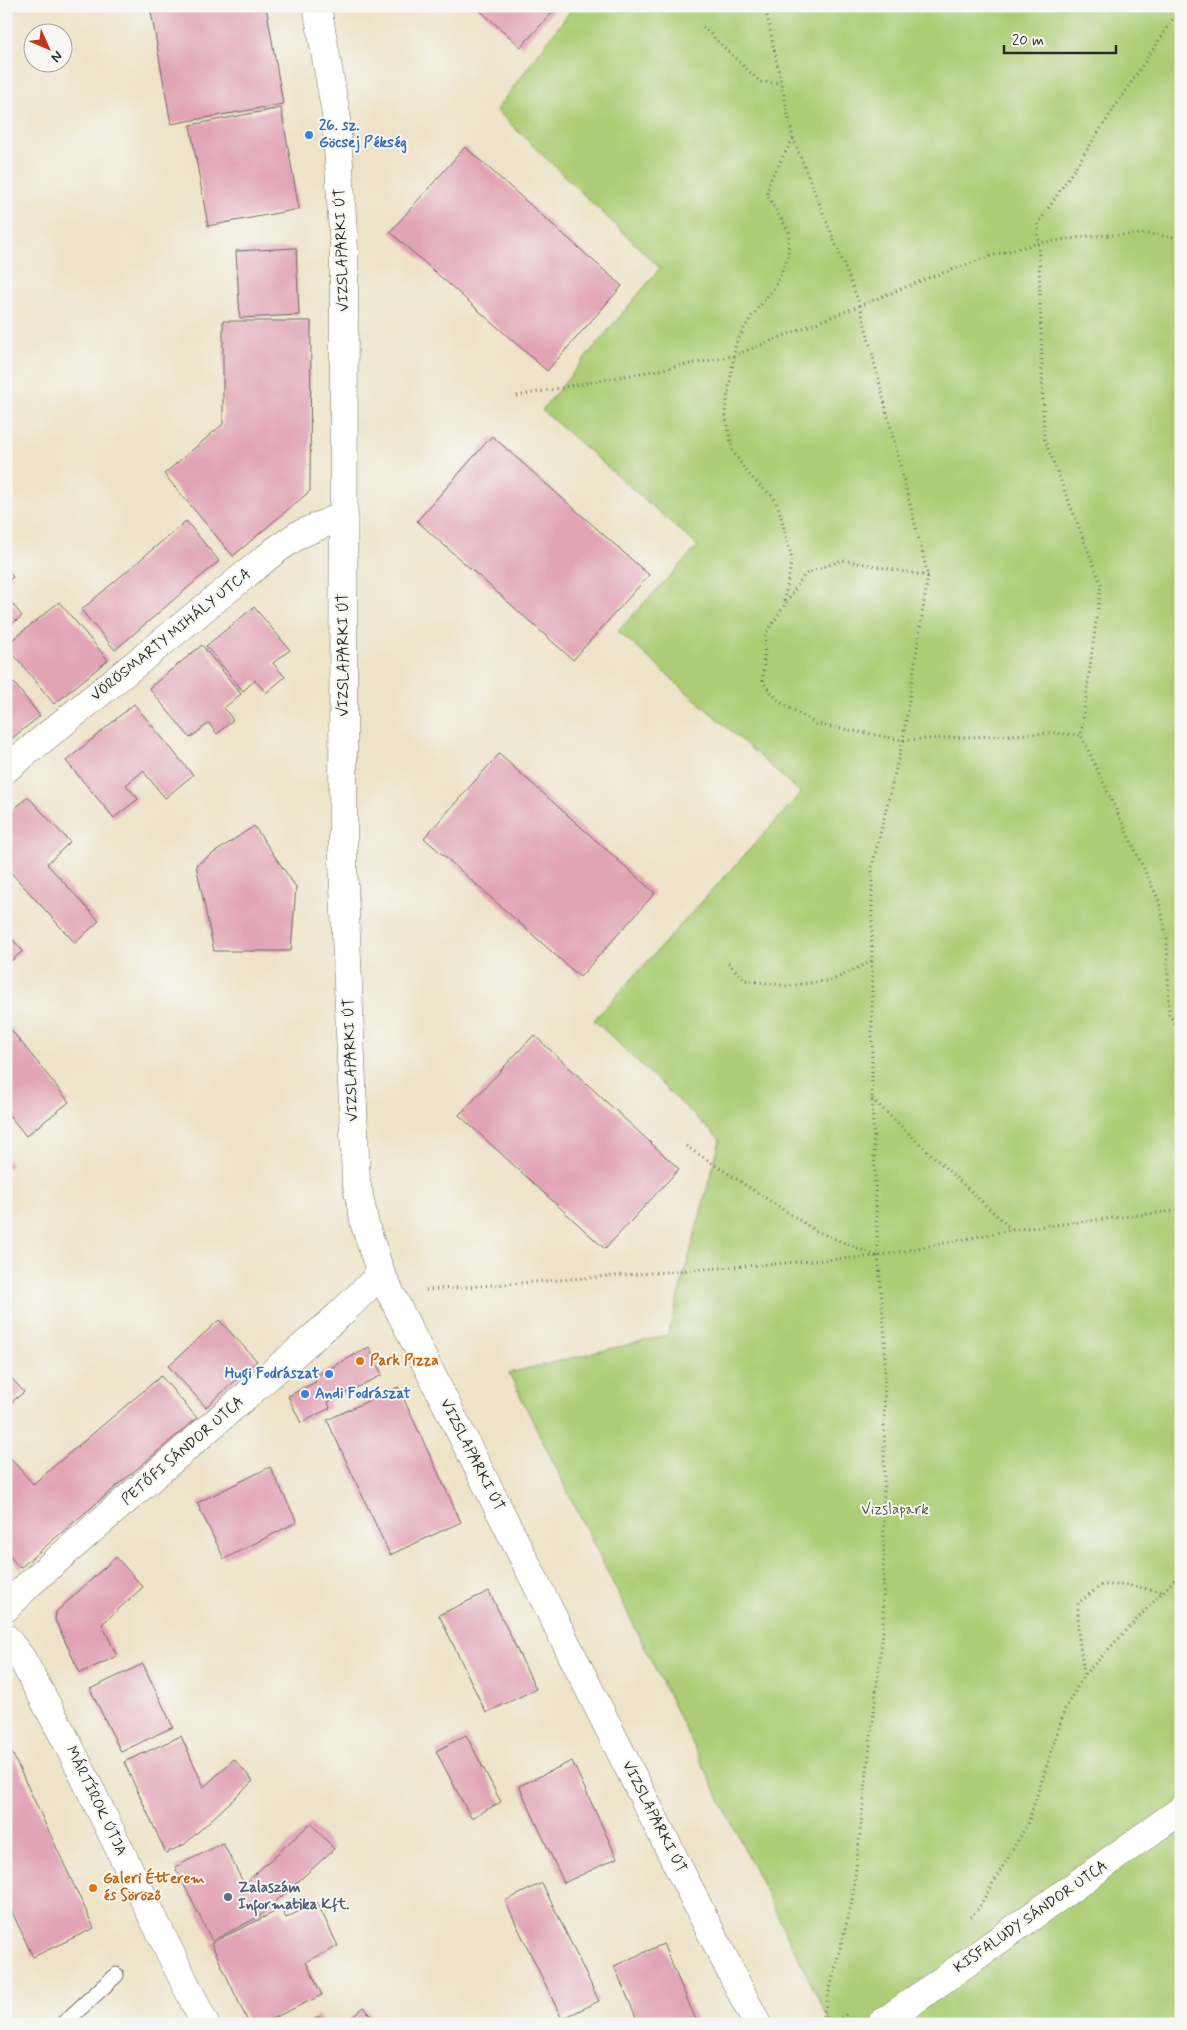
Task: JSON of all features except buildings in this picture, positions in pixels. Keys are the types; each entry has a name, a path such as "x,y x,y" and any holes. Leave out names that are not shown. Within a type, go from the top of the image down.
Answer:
{"street":[{"name":"VIZSLAPARKI ÚT","path":"317,6 336,114 343,240 343,861 356,1172 365,1225 386,1283 757,2024"},
{"name":"VÖRÖSMARTY MIHÁLY UTCA","path":"6,769 276,550 298,534 344,515"},
{"name":"PETŐFI SÁNDOR UTCA","path":"6,1608 28,1585 338,1316 386,1283"},
{"name":"MÁRTÍROK ÚTJA","path":"6,1638 22,1659 68,1744 205,2024"},
{"name":"KISFALUDY SÁNDOR UTCA","path":"881,2024 1181,1810"}],"lane":[{"path":"63,2024 116,1975"}],"path":[{"path":"765,6 793,138 860,306 928,576 903,740 872,868 872,1099 878,1256 885,1337 883,1632 852,1902 822,2024"},
{"path":"1181,7 1038,224 1044,438 1101,584 1081,734 1159,901 1167,939 1169,1014 1181,1033"},
{"path":"703,27 760,82 781,83"},
{"path":"784,604 792,559 779,509 773,496 761,487 745,470 732,451 725,413 736,343 751,317 776,285 788,256 789,232 767,195 770,180 793,138"},
{"path":"517,396 733,356 931,277 997,254 1039,243 1089,236 1146,234 1181,238"},
{"path":"928,576 842,560 805,574 765,635 763,683 780,702 816,724 903,740 1052,733 1081,734"},
{"path":"728,963 745,980 788,986 833,980 872,961"},
{"path":"872,1099 1011,1230"},
{"path":"686,1146 816,1231 878,1256"},
{"path":"386,1283 878,1256 1011,1230 1181,1210"},
{"path":"965,1922 978,1909 1028,1823 1065,1709 1084,1675 1116,1639 1181,1573"},
{"path":"1084,1675 1078,1632 1078,1603 1102,1585 1126,1585 1164,1592"},
{"path":"834,2024 850,2012"}],"green space":[{"name":"Vizslapark","path":"574,6 1181,6 1181,2024 831,2024 509,1373 668,1335 720,1140 594,1020 801,793 618,631 698,546 542,410 660,268 496,110"}],"place":[{"name":"26. sz. Göcsej Pékség","path":"309,135"},
{"name":"Park Pizza","path":"360,1361"},
{"name":"Hugi Fodrászat","path":"329,1374"},
{"name":"Andi Fodrászat","path":"305,1394"},
{"name":"Galeri Étterem és Söröző","path":"93,1888"},
{"name":"Zalaszám Informatika Kft.","path":"228,1897"}]}
